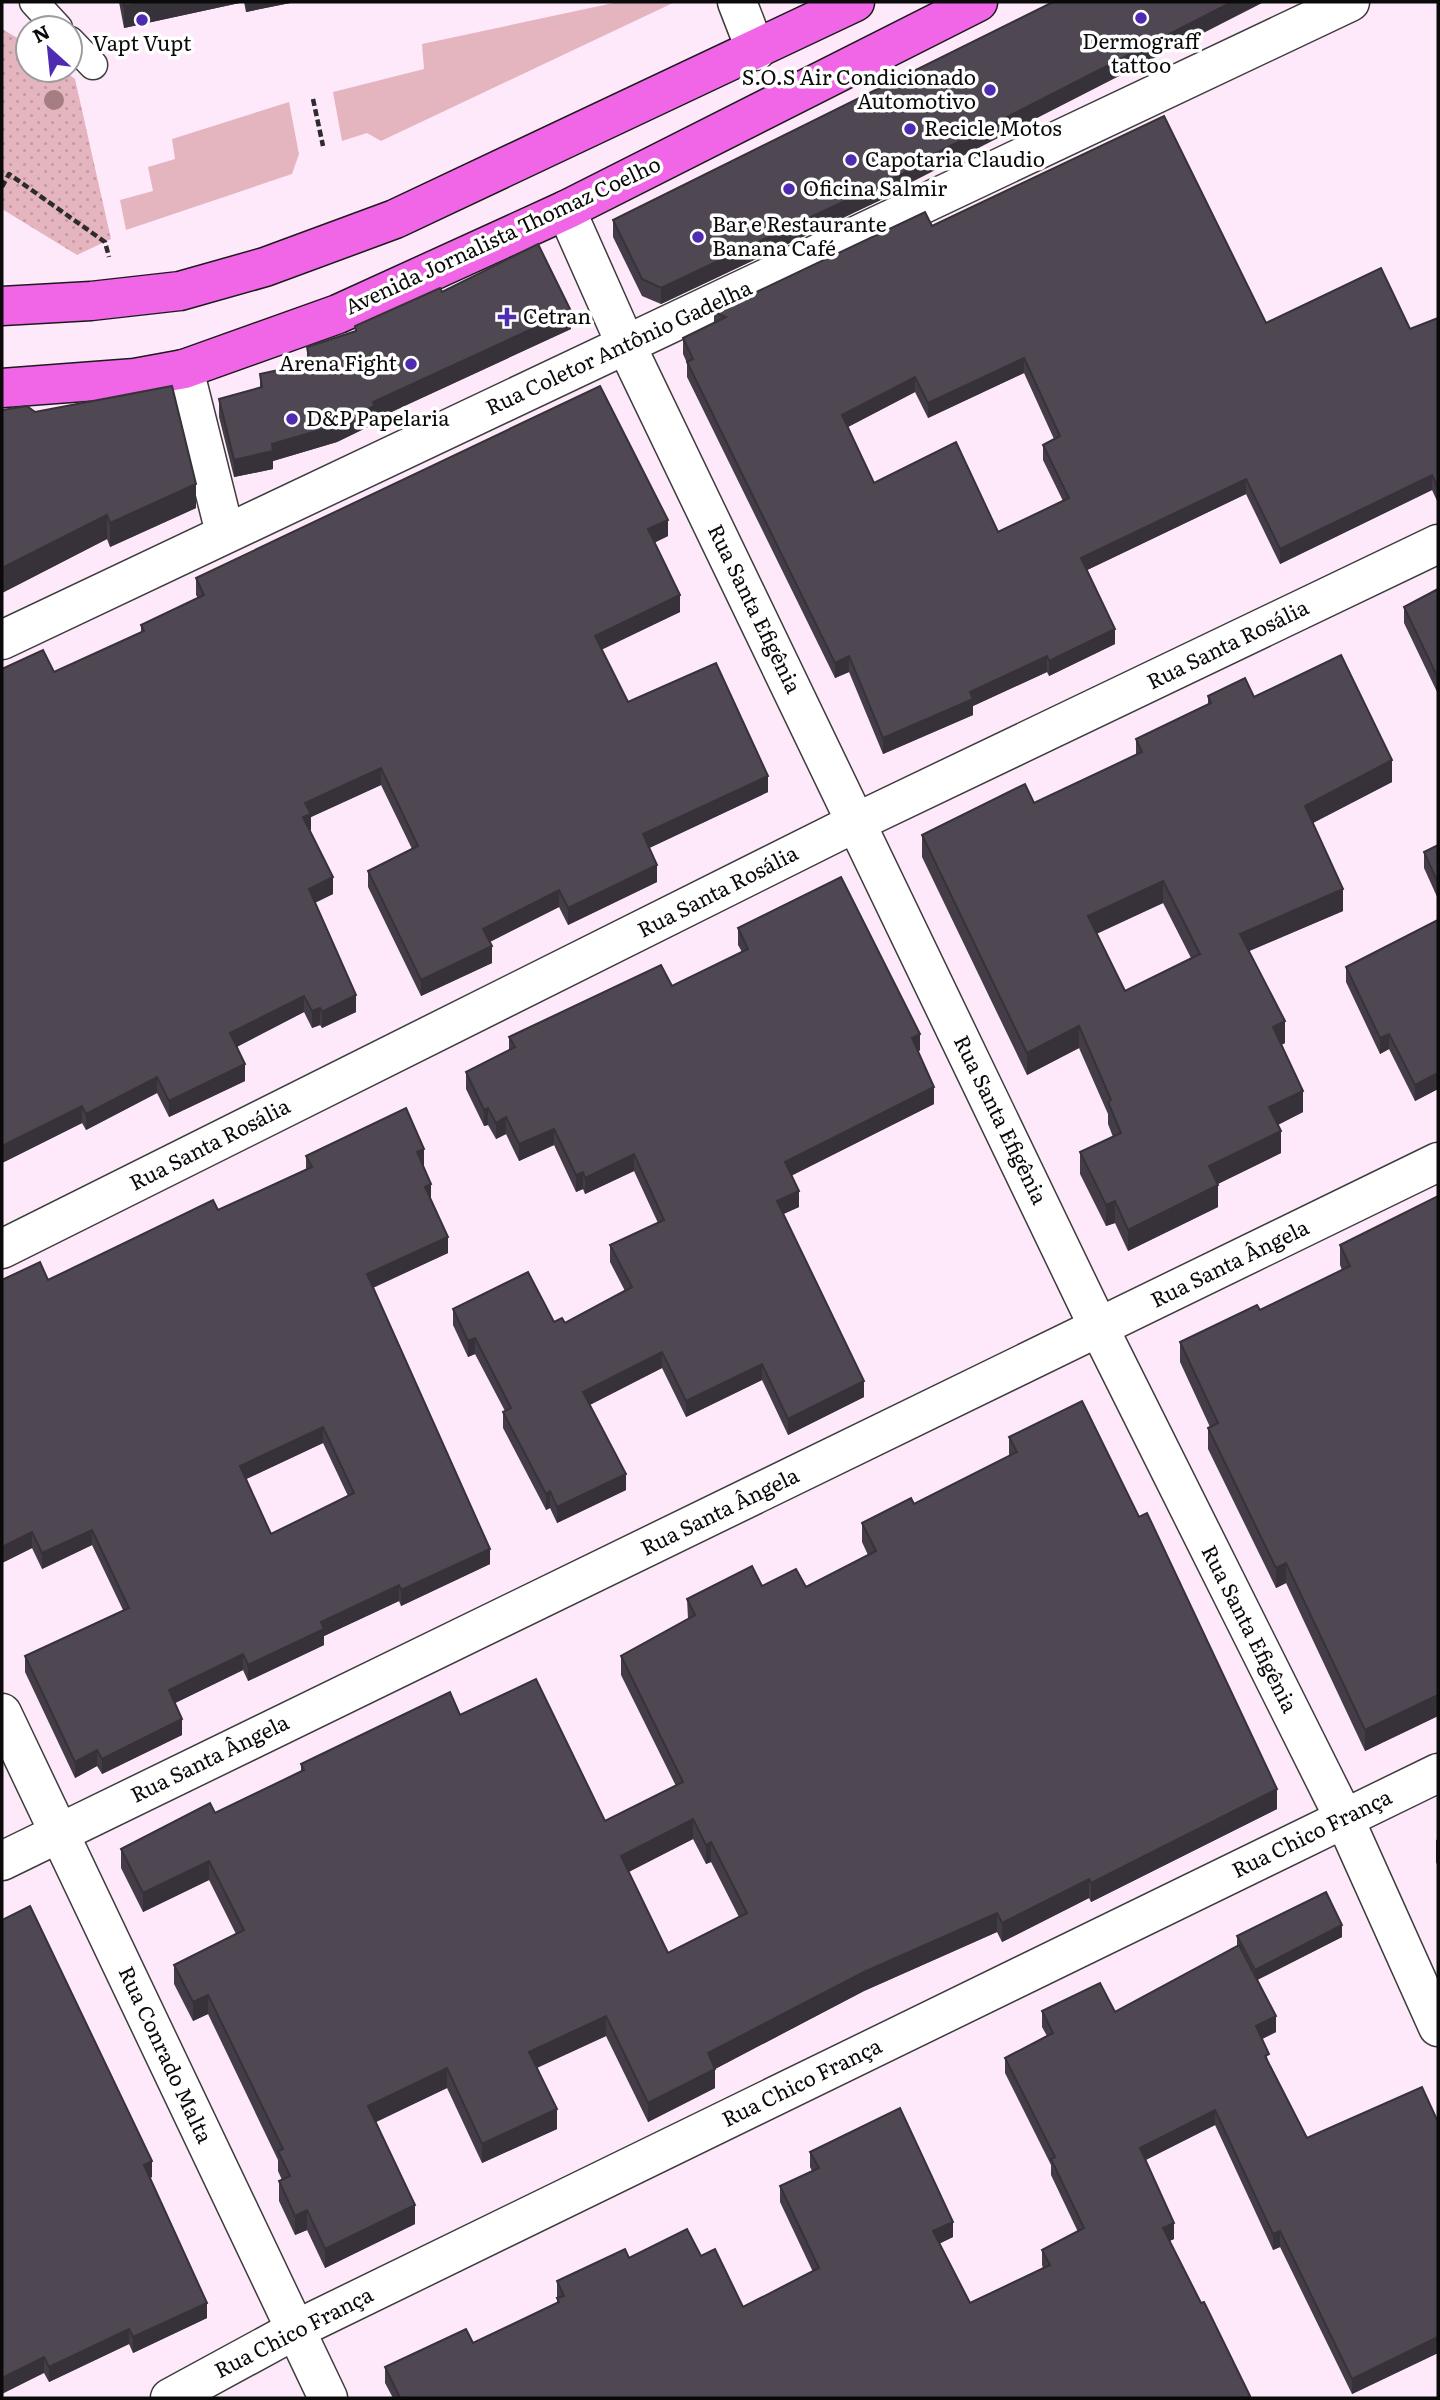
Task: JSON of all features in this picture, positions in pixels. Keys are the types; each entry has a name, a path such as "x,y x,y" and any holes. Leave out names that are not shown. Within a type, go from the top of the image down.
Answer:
{"main road":[{"path":"2,306 105,300 180,291 265,267 395,219 855,2"},
{"name":"Avenida Jornalista Thomaz Coelho","path":"2,388 135,378 184,369 338,314 566,210 978,2"}],"street":[{"path":"737,2 756,51"},
{"name":"Rua Coletor Antônio Gadelha","path":"2,640 1350,2"},
{"name":"Rua Santa Efigênia","path":"566,210 626,345 858,822 1099,1328 1344,1818 1438,2027"},
{"path":"184,369 225,533"},
{"name":"Rua Santa Rosália","path":"2,1249 858,822 1438,544"},
{"name":"Rua Santa Ângela","path":"2,1861 1438,1162"},
{"name":"Rua Conrado Malta","path":"2,1713 328,2398"},
{"name":"Rua Chico França","path":"170,2398 295,2330 1438,1773"}],"lane":[{"path":"84,56 93,65"}],"path":[{"path":"313,99 323,146"},
{"path":"2,187 9,174 105,242 110,261"}],"shaded area":[{"path":"618,2 675,2 381,141 367,133 342,141 333,92 424,69 422,44"},
{"path":"2,29 14,36 14,84 76,84 111,239 77,255 2,209"},
{"path":"289,102 299,154 292,174 126,230 120,200 153,191 148,167 175,159 172,139"}],"building":[{"path":"124,2 143,2 124,6"},
{"path":"1053,2 1232,2 905,169 906,172 661,288 642,279 613,220"},
{"path":"1164,116 1266,323 1381,268 1410,329 1438,318 1438,488 1432,475 1280,549 1246,479 1081,558 1115,629 1049,661 1047,656 970,692 973,699 883,738 849,656 835,663 687,362 693,359 683,338 726,317 714,312 925,212 932,226","holes":["1024,358 1060,436 1043,445 1069,498 998,532 956,442 874,483 842,415 915,377 928,403"]},
{"path":"538,244 571,311 373,402 374,406 337,425 272,444 273,451 234,460 219,399 262,387 260,374 310,363 307,347 356,331 355,326 440,288 442,292"},
{"path":"172,386 196,484 110,523 107,515 2,568 2,410 27,406 35,412"},
{"path":"600,386 668,520 648,529 680,595 595,636 628,702 716,663 768,776 643,834 657,865 568,908 559,890 483,929 492,946 421,980 368,871 418,846 381,768 305,803 311,814 303,817 333,877 309,889 356,995 322,1012 320,1008 312,1011 304,996 230,1033 245,1064 169,1101 157,1077 86,1114 82,1106 2,1146 2,669 43,650 54,672 144,631 141,625 204,595 196,578"},
{"path":"1438,589 1438,678 1404,607"},
{"path":"1341,655 1392,760 1305,806 1343,889 1240,934 1285,1021 1273,1027 1303,1091 1269,1107 1281,1131 1209,1166 1218,1185 1128,1230 1115,1201 1106,1205 1080,1152 1121,1133 1108,1102 1111,1100 1079,1026 1027,1053 922,835 1025,784 1034,803 1142,752 1136,739 1211,703 1208,696 1245,678 1254,697","holes":["1163,881 1200,954 1125,991 1088,916"]},
{"path":"1438,845 1438,883 1424,852"},
{"path":"841,877 920,1034 912,1038 934,1087 785,1162 799,1191 777,1201 864,1381 788,1419 762,1364 686,1401 662,1352 583,1392 626,1474 557,1507 550,1491 546,1494 503,1412 511,1408 475,1338 468,1341 453,1309 528,1272 554,1322 562,1318 565,1323 632,1287 610,1245 664,1220 634,1154 585,1178 583,1172 576,1175 554,1129 519,1144 506,1117 496,1123 488,1108 484,1110 466,1072 515,1047 509,1037 661,965 672,986 748,949 738,928"},
{"path":"1438,920 1438,1073 1415,1085 1389,1034 1380,1038 1346,967"},
{"path":"406,1108 424,1149 417,1152 431,1184 425,1187 448,1237 367,1274 490,1549 401,1590 399,1585 321,1622 324,1629 248,1665 243,1654 169,1690 182,1719 102,1759 97,1750 75,1762 25,1656 129,1608 92,1530 42,1553 32,1532 2,1547 2,1280 40,1262 48,1280 213,1200 218,1210 312,1167 306,1156","holes":["323,1427 354,1493 271,1534 240,1466"]},
{"path":"1438,1196 1438,1695 1365,1730 1286,1563 1276,1568 1208,1428 1218,1423 1180,1342 1257,1305 1260,1310 1350,1266 1340,1245"},
{"path":"1082,1401 1139,1517 1147,1513 1277,1789 1091,1883 1089,1879 1002,1923 997,1913 864,1972 708,2053 715,2069 648,2103 606,2016 529,2052 557,2109 482,2144 447,2068 368,2106 415,2205 325,2249 307,2210 295,2216 279,2181 290,2176 278,2151 283,2149 208,1995 193,2002 174,1965 244,1930 209,1861 143,1893 121,1849 210,1803 215,1813 304,1770 301,1764 450,1692 460,1715 536,1679 605,1821 683,1782 621,1656 695,1615 687,1599 752,1566 762,1586 796,1569 806,1587 876,1551 862,1523 911,1498 914,1504 1017,1452 1009,1437","holes":["693,1819 706,1845 711,1842 747,1913 668,1953 621,1856"]},
{"path":"1326,1892 1342,1925 1255,1970 1237,1936"},
{"path":"30,1906 152,2161 144,2165 207,2303 133,2337 129,2329 49,2367 44,2357 2,2378 2,1920"},
{"path":"1239,1945 1276,2016 1256,2026 1269,2054 1265,2056 1307,2138 1422,2087 1438,2122 1438,2337 1352,2379 1280,2231 1273,2234 1215,2110 1140,2148 1174,2223 1163,2228 1201,2303 1204,2302 1250,2396 1247,2398 400,2398 385,2367 466,2329 473,2343 559,2302 557,2298 564,2296 557,2281 625,2249 629,2258 687,2229 701,2256 715,2249 743,2307 819,2268 780,2186 819,2168 810,2152 900,2108 953,2222 933,2231 970,2303 1050,2265 1042,2250 1084,2228 1051,2159 1055,2157 1005,2058 1053,2033 1042,2011 1100,1983 1115,2012"}],"place":[{"name":"Dermograff tattoo","path":"1141,18"},
{"name":"Vapt Vupt","path":"142,20"},
{"name":"S.O.S Air Condicionado Automotivo","path":"990,90"},
{"name":"Recicle Motos","path":"910,129"},
{"name":"Capotaria Claudio","path":"851,160"},
{"name":"Oficina Salmir","path":"789,189"},
{"name":"Bar e Restaurante Banana Café","path":"698,237"},
{"name":"Cetran","path":"507,317"},
{"name":"Arena Fight","path":"411,364"},
{"name":"D&P Papelaria","path":"292,419"}]}
